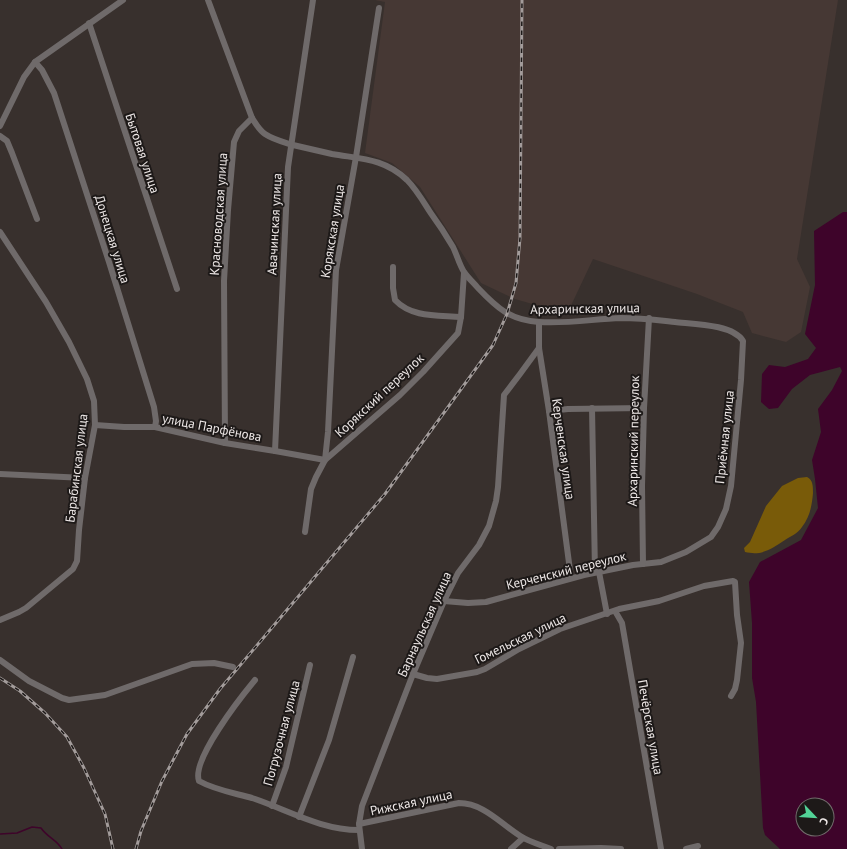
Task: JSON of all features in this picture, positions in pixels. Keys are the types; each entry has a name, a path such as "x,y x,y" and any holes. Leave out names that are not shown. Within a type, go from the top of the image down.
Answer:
{"street":[{"path":"0,126 24,77 35,62 123,0"},
{"path":"208,0 252,118"},
{"name":"Авачинская улица","path":"275,451 290,144 313,0"},
{"name":"Корякская улица","path":"325,460 328,432 336,270 356,157 379,8"},
{"name":"Бытовая улица","path":"89,23 177,289"},
{"name":"Донецкая улица","path":"35,62 42,70 54,93 93,210 154,407 156,421 155,427"},
{"name":"Архаринская улица","path":"252,118 265,134 277,140 332,154 356,157 387,166 408,180 454,248 464,273 502,311 512,316 539,322 578,322 620,318 649,318 708,325 739,336"},
{"name":"Красноводская улица","path":"225,443 224,281 228,202 234,142 239,131 252,118"},
{"path":"0,136 7,141 37,219"},
{"name":"Барабинская улица","path":"0,232 46,302 82,366 92,390 95,425 85,478 77,561 73,569 26,608 0,620"},
{"path":"393,267 393,288 395,300 403,308 419,314 460,317"},
{"name":"Корякский переулок","path":"305,532 311,489 325,460 377,415 423,372 458,332 464,273"},
{"name":"Архаринский переулок","path":"644,564 642,486 644,408 649,318"},
{"name":"Керченская улица","path":"539,322 539,348 549,411 571,578"},
{"name":"Приёмная улица","path":"711,537 718,527 726,509 731,486 743,343 739,336"},
{"name":"Барнаульская улица","path":"362,849 359,827 362,806 413,674 444,601 458,573 484,537 491,520 499,480 504,395 539,348"},
{"path":"549,411 592,408 644,408"},
{"path":"592,408 597,572 607,614"},
{"name":"улица Парфёнова","path":"95,425 155,427 225,443 325,460"},
{"path":"0,474 85,478"},
{"name":"Керченский переулок","path":"444,601 468,603 486,602 597,572 662,562 673,558 711,537"},
{"name":"Гомельская улица","path":"413,674 421,677 437,679 477,672 560,629 619,609 648,604 704,586 733,581 735,582 737,615 741,643 737,680 735,689 731,696"},
{"name":"Печёрская улица","path":"615,611 622,623 661,849"},
{"path":"299,817 329,740 353,657"},
{"path":"0,660 28,681 62,698 70,700 105,695 192,664 214,663 233,667"},
{"name":"Погрузочная улица","path":"272,806 286,767 310,665"},
{"name":"Рижская улица","path":"255,680 239,699 206,750 200,764 198,775 203,784 252,798 299,817 339,829 359,827 459,803 469,803 501,822 523,838 551,849"},
{"path":"512,849 523,838"},
{"path":"686,849 698,846"},
{"path":"559,849 620,849"}],"shaded area":[{"path":"375,0 838,0 797,259 810,287 801,332 786,342 752,333 743,312 697,294 593,259 567,314 515,299 481,283 420,187 392,163 365,153 385,2"},
{"path":"843,212 847,212 847,849 780,849 765,835 763,828 756,702 752,678 752,623 749,582 760,562 801,540 818,508 812,460 821,432 818,409 832,390 842,371 840,367 810,375 792,389 778,408 769,409 761,402 762,374 769,365 785,367 808,359 816,348 805,334 815,285 814,231"},
{"path":"807,477 812,482 813,493 810,511 805,523 794,535 766,551 756,553 745,552 744,548 750,542 766,506 782,486 798,478"}],"waterway":[{"path":"0,834 17,833 32,827 41,828 62,849"}],"railway":[{"path":"136,849 141,831 162,781 187,734 220,689 385,494 493,345 507,314 516,283 520,238 522,0"},
{"path":"0,678 20,691 45,713 67,737 84,768 105,814 113,849"}]}
